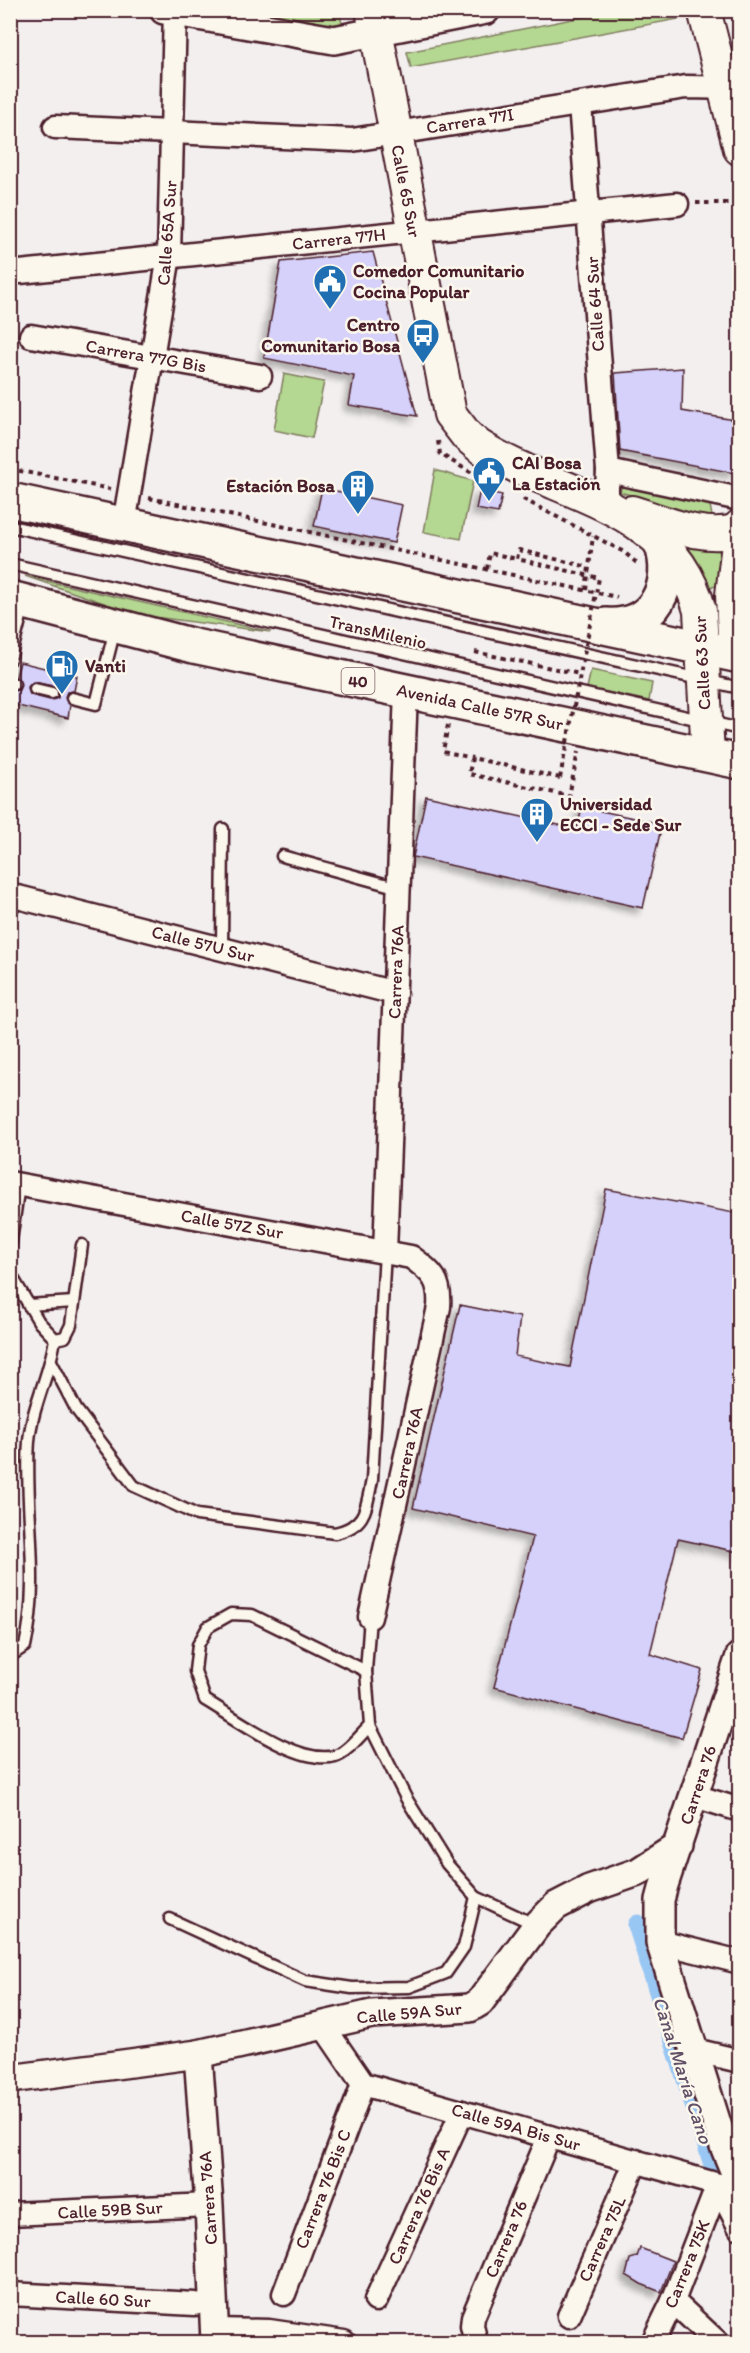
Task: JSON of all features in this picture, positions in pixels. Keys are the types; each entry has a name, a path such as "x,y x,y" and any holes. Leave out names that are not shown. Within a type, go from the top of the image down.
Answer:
{"highway":[{"path":"10,500 127,509 737,656"},
{"path":"601,625 614,626 637,619 656,604 667,574 666,558 661,543"},
{"name":"Avenida Calle 57R Sur","path":"17,600 116,626 406,692 740,762"}],"main road":[{"path":"705,10 731,87 740,149"},
{"name":"Calle 65 Sur","path":"373,27 447,406 454,421 467,436 488,452 606,504"},
{"path":"606,504 703,533 718,535 739,528"},
{"name":"Calle 63 Sur","path":"606,504 625,515 661,543 675,557 695,591 703,629 703,681 708,755"},
{"name":"Calle 63 Sur","path":"737,656 732,595 739,528"}],"street":[{"path":"171,11 320,39 373,27 486,10"},
{"name":"Calle 65A Sur","path":"127,509 169,256 173,133 171,11"},
{"name":"Carrera 77I","path":"55,127 336,140 395,133 686,87 731,87"},
{"name":"Calle 64 Sur","path":"580,104 608,471 606,504"},
{"name":"Carrera 77H","path":"10,273 677,204"},
{"name":"Carrera 77G Bis","path":"31,336 260,376"},
{"path":"608,471 740,499"},
{"name":"Carrera 76A","path":"385,1252 406,692"},
{"name":"Calle 57U Sur","path":"10,895 395,993"},
{"name":"Calle 57Z Sur","path":"15,1184 411,1257 427,1269 441,1288"},
{"name":"Carrera 76A","path":"370,1617 439,1306 441,1288"},
{"name":"Carrera 76","path":"732,2187 732,2147 694,2050 660,1942 660,1900 740,1656"},
{"path":"695,1796 740,1810"},
{"name":"Calle 59A Sur","path":"16,2074 198,2054 372,2014 470,2008 489,1991 537,1925 556,1906 638,1872 678,1846"},
{"path":"660,1942 740,1962"},
{"path":"322,2024 363,2084"},
{"path":"694,2050 740,2061"},
{"name":"Carrera 76A","path":"198,2054 209,2205 215,2336"},
{"name":"Calle 59A Bis Sur","path":"363,2084 732,2187"},
{"name":"Carrera 76 Bis C","path":"284,2294 363,2084"},
{"name":"Carrera 76 Bis A","path":"376,2300 462,2112"},
{"name":"Carrera 76","path":"476,2343 472,2326 473,2317 549,2137"},
{"name":"Carrera 75L","path":"569,2316 636,2161"},
{"path":"732,2187 740,2228"},
{"name":"Carrera 75K","path":"653,2343 732,2187"},
{"name":"Calle 59B Sur","path":"10,2214 209,2205"},
{"name":"Calle 60 Sur","path":"10,2294 195,2304"},
{"path":"673,2301 717,2343"},
{"path":"215,2336 269,2331 344,2343"}],"lane":[{"name":"TransMilenio","path":"10,526 740,688"},
{"name":"TransMilenio","path":"10,564 740,729"},
{"path":"10,659 17,600"},
{"path":"72,698 96,704 116,626"},
{"path":"35,689 52,693"},
{"path":"222,949 223,829"},
{"path":"282,856 399,888"},
{"path":"10,1248 15,1184"},
{"path":"55,1339 65,1337 69,1331 82,1245"},
{"path":"52,1363 76,1409 134,1486 197,1515 335,1533 351,1529 364,1515 372,1480 385,1252"},
{"path":"10,1273 44,1330 55,1339"},
{"path":"28,1305 74,1302"},
{"path":"10,1656 25,1646 32,1617 29,1440 37,1403 52,1363 55,1339"},
{"path":"366,1671 252,1615 241,1614 231,1614 208,1627 198,1645 195,1671 205,1700 290,1749 313,1757 336,1756 370,1726"},
{"path":"370,1617 366,1671 370,1726 406,1798 447,1864 476,1897 537,1925"},
{"path":"170,1919 305,1981 352,1988 409,1987 446,1973 465,1947 476,1897"}],"path":[{"path":"677,204 740,203"},
{"path":"10,469 127,509 487,570 619,597"},
{"path":"586,590 592,536"},
{"path":"517,559 519,550 588,567"},
{"path":"443,751 560,778 599,578 490,553 487,570"},
{"path":"472,758 469,774 569,796 583,729"}],"green space":[{"path":"197,10 340,14 343,29"},
{"path":"618,10 682,11 684,18 411,68 407,52"},
{"path":"284,374 324,382 312,438 274,430"},
{"path":"435,470 473,481 461,539 424,532"},
{"path":"623,481 710,505 712,516 707,517 620,492"},
{"path":"662,530 722,549 722,586 706,587"},
{"path":"25,576 271,632 139,615"},
{"path":"591,670 652,683 649,701 587,688"}],"building":[{"name":"Comedor Comunitario Cocina Popular","path":"373,252 417,416 349,405 354,376 264,358 281,262"},
{"path":"683,368 682,411 740,421 740,446 734,473 620,451 615,373"},
{"name":"Estación Bosa","path":"322,488 402,505 394,543 314,526"},
{"name":"CAI Bosa La Estación","path":"480,490 502,495 498,513 476,509"},
{"path":"20,662 77,676 74,691 67,692 65,697 70,705 68,718 10,704 12,691 19,690 21,685 16,677","holes":["33,682 57,687 58,698 50,700 30,695 28,687"]},
{"name":"Universidad ECCI - Sede Sur","path":"426,796 577,829 582,807 662,824 643,908 413,857"},
{"path":"606,1189 740,1214 738,1552 678,1539 650,1654 702,1670 682,1738 494,1687 533,1537 413,1508 460,1305 520,1317 515,1356 570,1367"},
{"path":"640,2248 673,2261 661,2292 626,2275 630,2259 637,2257"}],"waterway":[{"name":"Canal María Cano","path":"638,1925 716,2171 731,2196"}],"place":[{"name":"Comedor Comunitario Cocina Popular","path":"330,310"},
{"name":"Centro Comunitario Bosa","path":"423,364"},
{"name":"CAI Bosa La Estación","path":"489,502"},
{"name":"Estación Bosa","path":"358,515"},
{"name":"Vanti","path":"62,695"},
{"name":"Universidad ECCI - Sede Sur","path":"537,843"}]}
